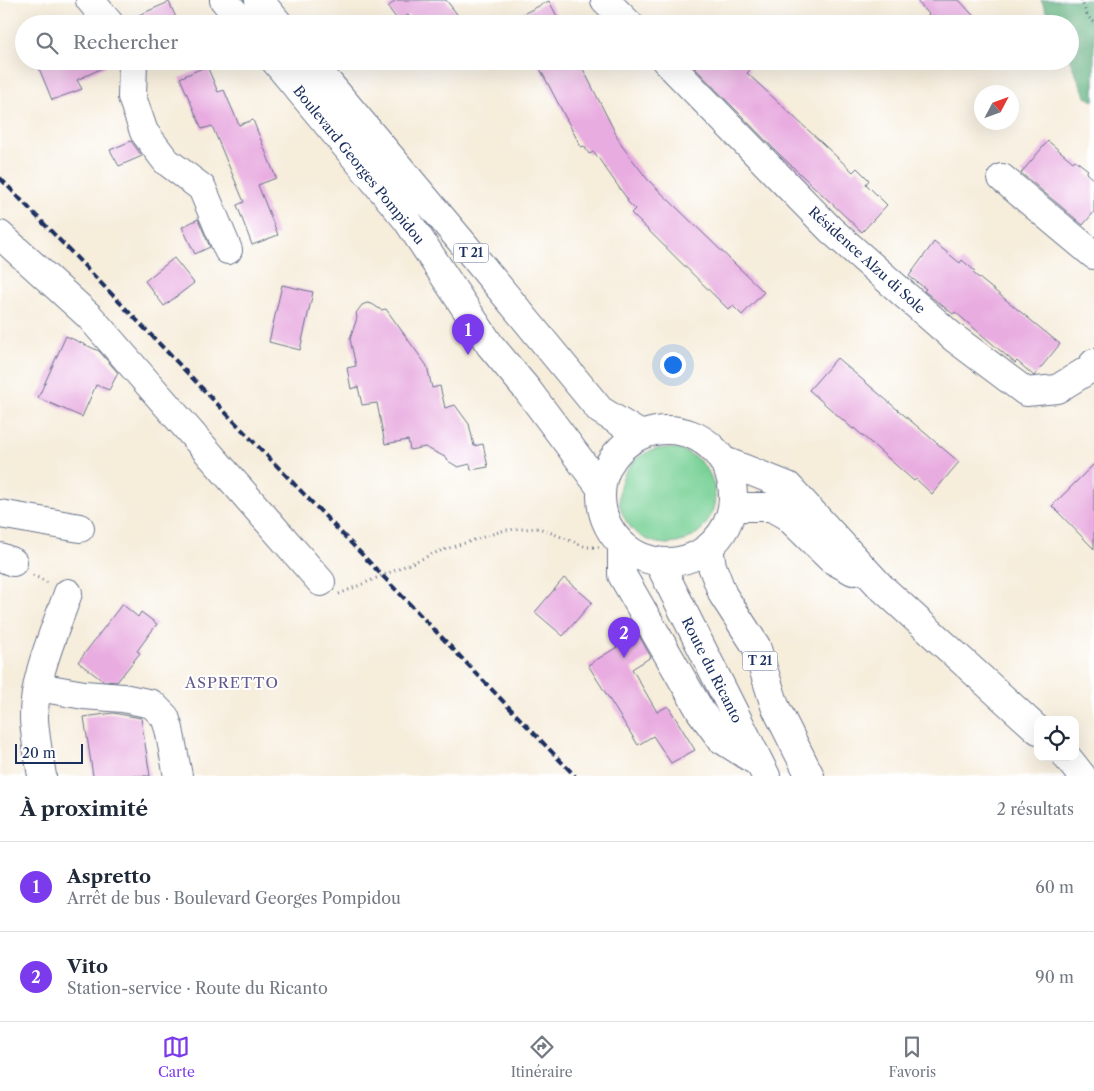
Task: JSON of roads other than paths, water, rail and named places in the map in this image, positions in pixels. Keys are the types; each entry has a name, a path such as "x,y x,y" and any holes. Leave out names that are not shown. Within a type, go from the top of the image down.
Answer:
{"main road":[{"path":"90,0 102,15"},
{"path":"224,0 236,15"},
{"path":"259,0 272,15"},
{"path":"605,0 620,15"},
{"path":"133,70 132,97 144,132 166,161 202,188 228,250"},
{"name":"Boulevard Georges Pompidou","path":"282,70 407,220 490,345 532,396 601,488"},
{"name":"Boulevard Georges Pompidou","path":"318,70 461,240 600,410 641,435"},
{"name":"Résidence Alzu di Sole","path":"675,70 830,230 954,338 1026,392 1057,389 1088,370 1094,363"},
{"path":"1002,178 1094,256"},
{"path":"0,236 89,316 330,588"},
{"path":"659,431 677,431 695,436 710,446 722,460 730,475 733,507 724,530 709,548 685,561 659,563 639,557 622,546 604,520 601,488 608,466 622,448 641,435 659,431"},
{"path":"722,460 788,486 880,586 1034,726"},
{"path":"733,507 771,507 787,516 831,560 880,586"},
{"path":"0,514 80,528"},
{"path":"622,546 622,575 701,712 721,739 763,770"},
{"name":"T 21","path":"709,548 712,566 723,595 756,646 775,706 810,776"},
{"name":"Route du Ricanto","path":"659,563 763,770"},
{"path":"42,776 34,718 38,687 68,593"},
{"path":"38,687 84,695 123,698 152,704 165,717 178,776"},
{"path":"1070,761 1082,776"}],"railway":[{"path":"0,178 575,776"}],"place":[{"name":"Aspretto","path":"468,355"},
{"name":"Vito","path":"624,658"}],"district":[{"name":"ASPRETTO","path":"232,683"}]}
